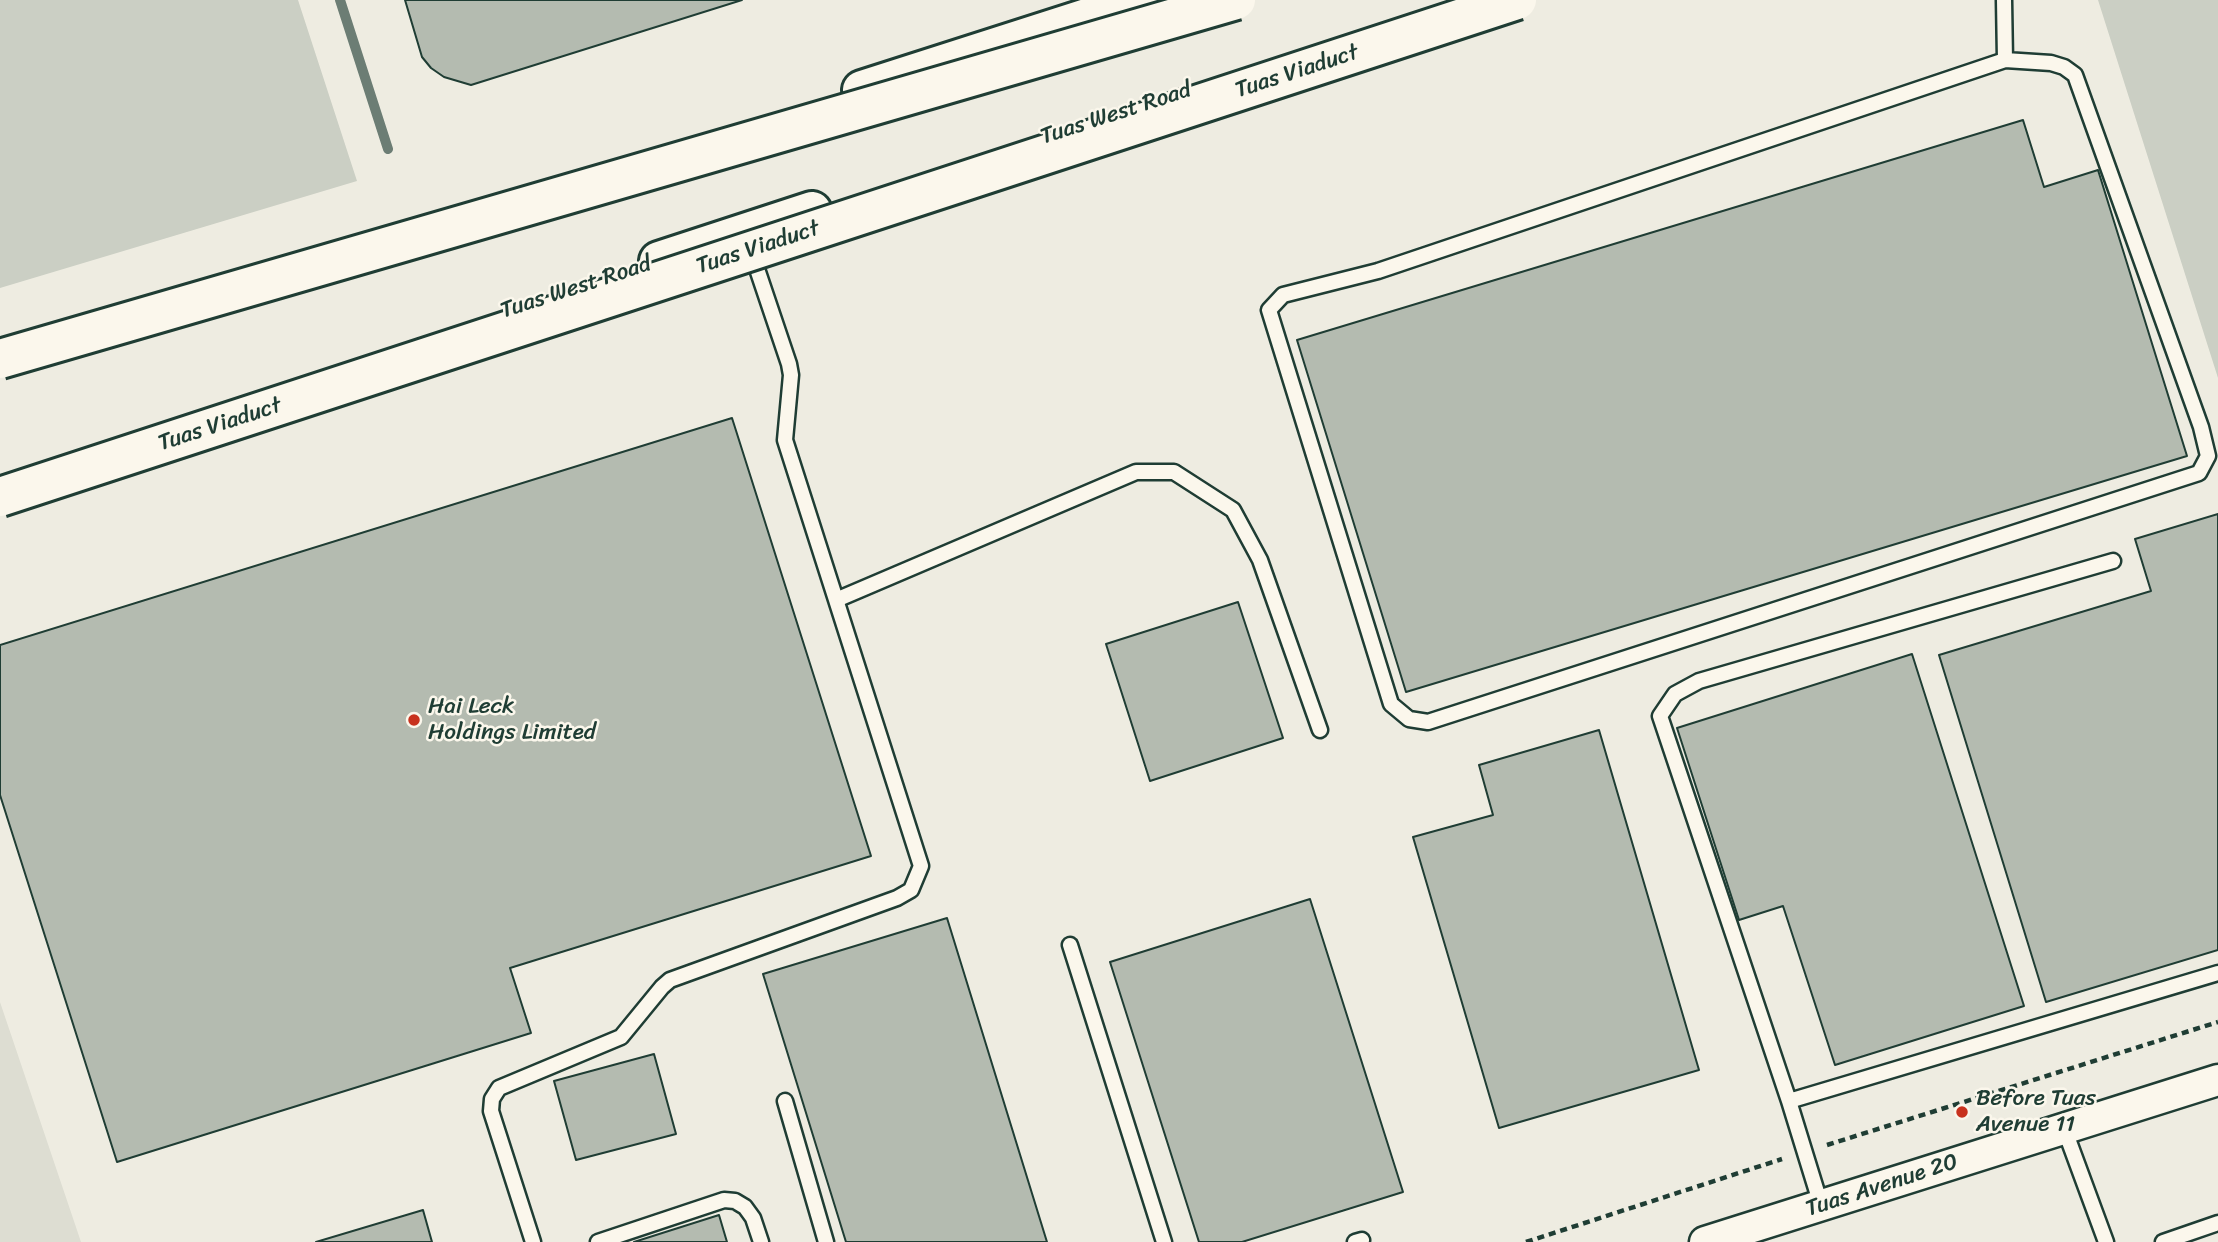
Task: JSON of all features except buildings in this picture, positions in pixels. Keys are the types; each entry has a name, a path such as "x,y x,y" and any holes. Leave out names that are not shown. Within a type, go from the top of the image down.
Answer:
{"main road":[{"path":"0,366 1143,0"},
{"path":"0,359 1236,0"},
{"name":"Tuas West Road","path":"0,480 745,232 1474,0"},
{"name":"Tuas Viaduct","path":"0,497 1517,0"}],"street":[{"name":"Tuas Avenue 20","path":"1705,1242 2218,1080"}],"lane":[{"path":"2004,0 2005,60"},
{"path":"2005,60 2052,62 2075,75 2202,427 2208,456 2199,472 1427,722 1409,719 1391,704 1269,310 1283,295 1378,271 2005,60"},
{"path":"533,1242 491,1111 492,1099 499,1088 621,1037 670,980 897,898 911,890 921,866 785,440 791,375 789,364 745,232"},
{"path":"836,600 1136,472 1174,472 1233,510 1260,560 1320,730"},
{"path":"1821,1205 1789,1101 1660,716 1675,694 1699,681 2113,561"},
{"path":"1070,945 1164,1242"},
{"path":"1789,1101 2218,973"},
{"path":"785,1101 827,1242"},
{"path":"2064,1129 2106,1242"},
{"path":"598,1242 723,1200 735,1201 745,1207 753,1218 761,1242"},
{"path":"2163,1242 2218,1223"}],"path":[{"path":"1526,1242 2218,1022"}],"shaded area":[{"path":"0,0 298,0 357,181 0,288"},
{"path":"2098,0 2218,0 2218,378"},
{"path":"0,1002 81,1242 0,1242"}],"waterway":[{"path":"340,0 388,149"}],"place":[{"name":"Hai Leck Holdings Limited","path":"414,720"},
{"name":"Before Tuas Avenue 11","path":"1962,1112"}]}
